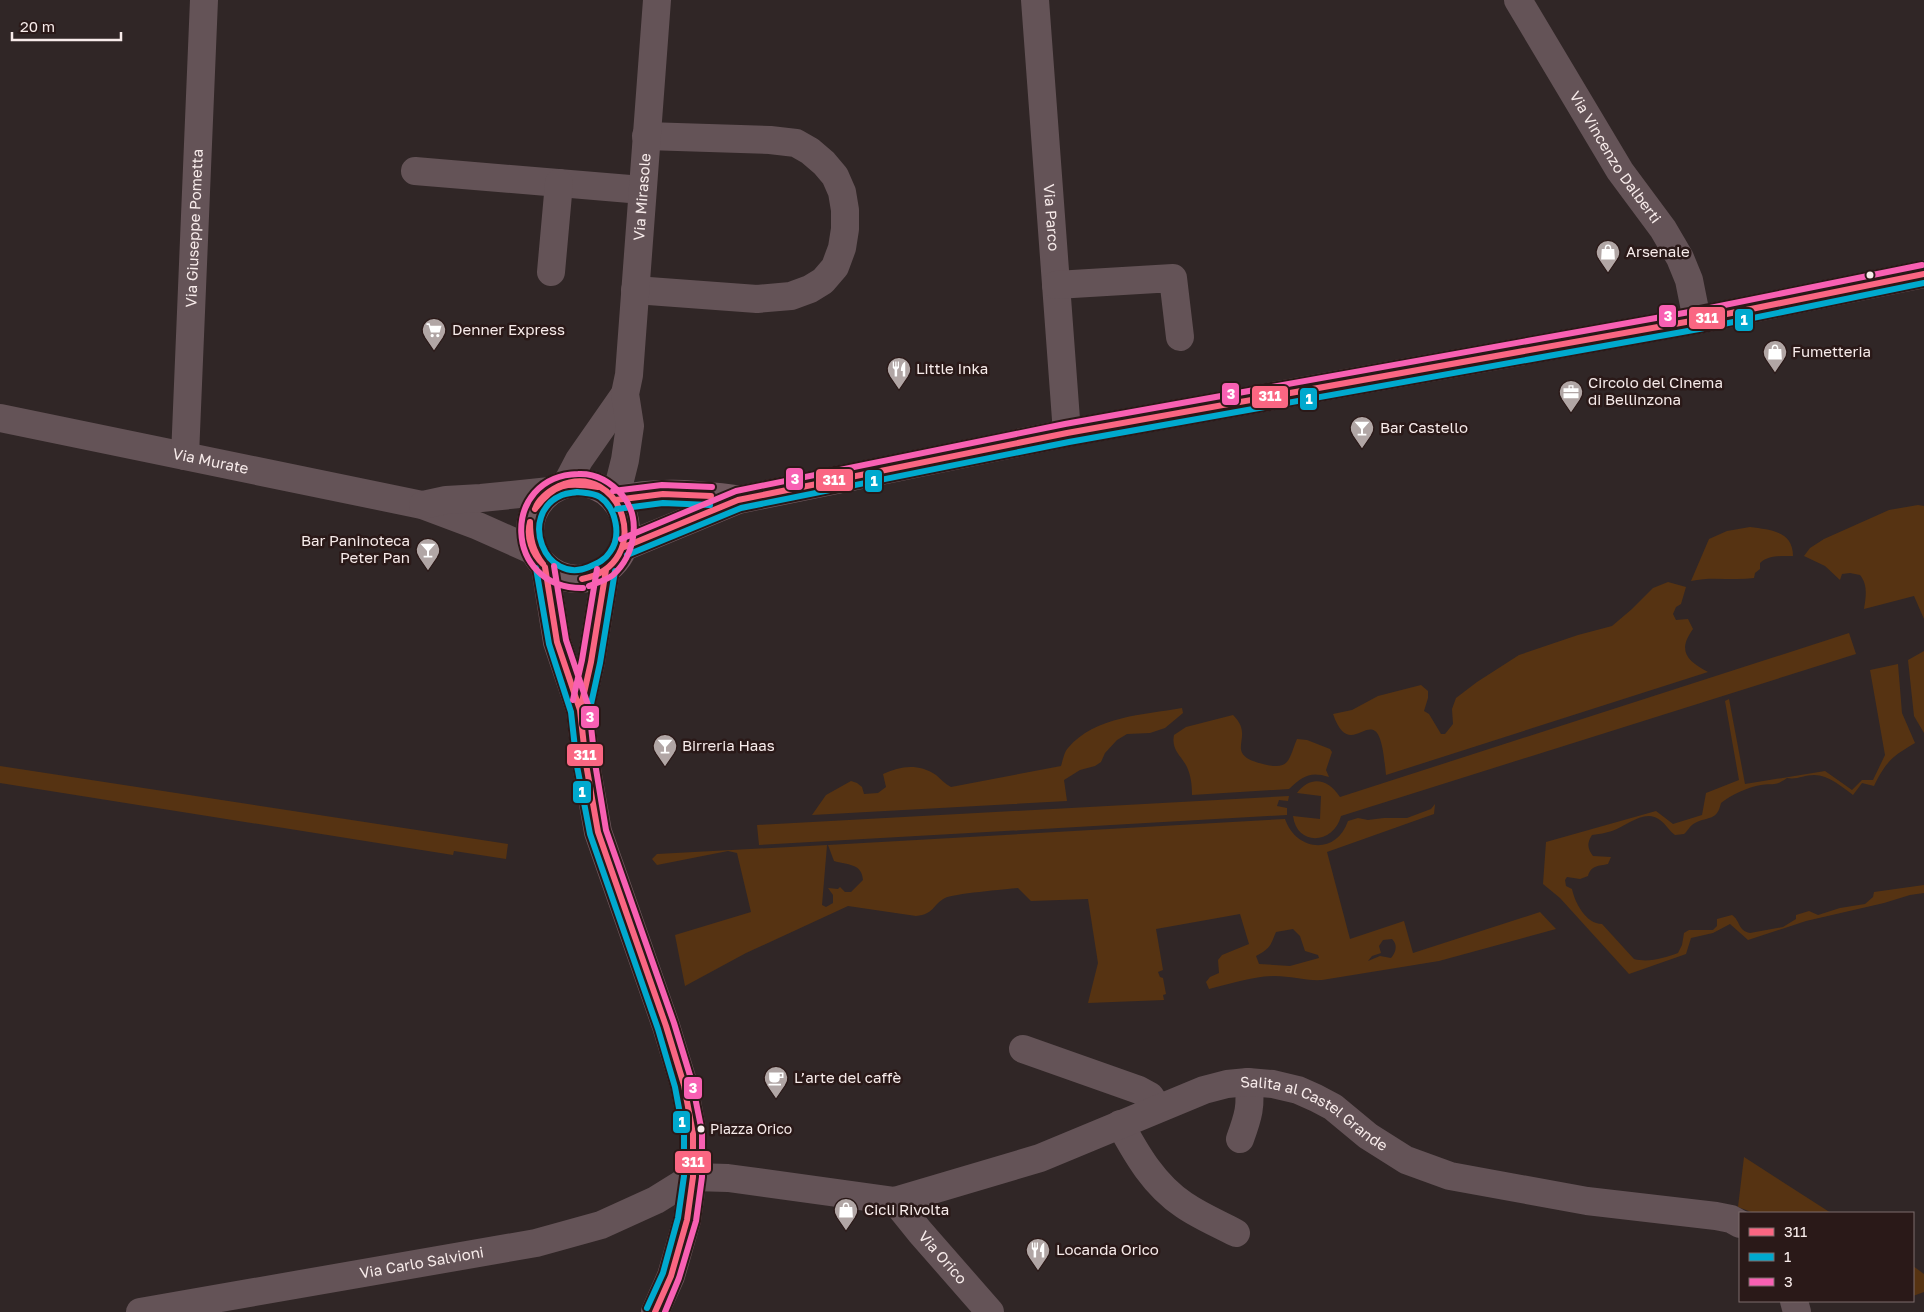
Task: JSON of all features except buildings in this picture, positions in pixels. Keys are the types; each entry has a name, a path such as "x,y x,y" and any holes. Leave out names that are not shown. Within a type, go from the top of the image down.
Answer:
{"main road":[{"path":"624,547 738,500 1067,433 1697,320 1924,274"},
{"path":"539,559 556,574 568,579 594,576 606,570 617,560 624,547 626,523 622,510 607,492 588,483 558,487 535,508 530,520 529,533 539,559 557,642 580,710 586,764 598,832 666,1026 684,1085 693,1134 693,1177 687,1220 680,1250 655,1312"},
{"path":"615,500 643,494 686,493 738,500"},
{"path":"580,710 592,662 606,570"}],"street":[{"name":"Via Giuseppe Pometta","path":"186,456 204,0"},
{"name":"Via Mirasole","path":"615,500 630,426 625,394 629,375 636,290 657,0"},
{"name":"Via Parco","path":"1035,0 1067,433"},
{"name":"Via Vincenzo Dalberti","path":"1518,0 1620,172 1663,229 1680,258 1689,280 1697,320"},
{"path":"636,290 756,299 791,296 810,289 823,281 835,267 842,248 844,229 845,210 842,192 835,176 810,151 796,143 770,140 646,136"},
{"path":"415,171 642,190"},
{"path":"551,272 559,183"},
{"path":"1056,286 1173,278 1180,337"},
{"name":"Via Mirasole","path":"558,487 625,394"},
{"name":"Via Murate","path":"0,418 422,505 478,526 539,559"},
{"name":"Via Murate","path":"422,505 446,500 481,498 558,487"},
{"path":"1023,1049 1140,1090 1150,1096 1158,1108"},
{"path":"1240,1139 1250,1110 1251,1099 1248,1082"},
{"name":"Salita al Castel Grande","path":"895,1201 1040,1158 1204,1090 1228,1084 1248,1082 1273,1084 1316,1098 1333,1107 1389,1151 1406,1160 1450,1176 1586,1201 1716,1216 1731,1219 1739,1223"},
{"path":"1120,1124 1148,1172 1173,1197 1186,1207 1236,1233"},
{"path":"693,1177 728,1178 895,1201"},
{"name":"Via Carlo Salvioni","path":"140,1312 536,1243 565,1236 601,1226 630,1213 693,1177"},
{"name":"Via Orico","path":"895,1201 990,1312"}],"shaded area":[{"path":"1918,505 1924,506 1924,619 1914,596 1864,609 1866,595 1863,579 1860,575 1842,574 1840,580 1825,566 1804,556 1810,548 1824,539 1889,510"},
{"path":"1750,527 1773,531 1785,537 1792,548 1793,556 1776,556 1763,560 1754,578 1691,581 1709,539 1727,531"},
{"path":"1668,582 1686,587 1681,604 1676,607 1673,614 1676,620 1688,619 1693,629 1686,643 1687,655 1695,664 1708,672 1386,775 1383,751 1378,734 1370,730 1349,735 1338,726 1333,714 1352,710 1378,696 1421,685 1428,691 1424,711 1429,714 1441,734 1445,734 1453,724 1452,709 1456,698 1477,682 1519,655 1578,635 1612,626 1653,588"},
{"path":"1849,633 1856,654 1341,816 1337,825 1324,836 1308,837 1301,833 1296,826 1293,816 1320,819 1321,796 1297,793 1308,784 1314,782 1325,783 1340,797"},
{"path":"1924,651 1924,733 1914,716 1908,660"},
{"path":"1898,664 1902,713 1915,743 1891,760 1882,771 1874,786 1862,783 1853,795 1825,777 1810,775 1787,778 1777,784 1756,786 1735,794 1721,803 1715,815 1693,824 1684,834 1675,835 1654,817 1642,817 1618,829 1592,835 1588,846 1591,853 1593,856 1611,857 1608,864 1593,868 1588,876 1580,879 1567,877 1565,880 1566,886 1572,889 1586,917 1591,921 1602,924 1634,959 1645,960 1662,958 1678,953 1682,945 1684,933 1689,930 1713,930 1717,926 1717,919 1732,915 1743,930 1750,933 1783,927 1796,919 1796,915 1809,911 1818,915 1840,908 1865,904 1873,897 1874,892 1924,885 1924,893 1806,921 1748,940 1730,924 1713,933 1691,938 1686,954 1629,974 1560,898 1543,884 1546,842 1656,811 1673,824 1702,815 1706,793 1739,780 1725,701 1729,699 1745,784 1825,771 1852,790 1862,780 1873,780 1885,755 1870,670"},
{"path":"1182,708 1183,713 1165,728 1150,733 1127,734 1117,740 1105,753 1101,762 1095,766 1080,770 1064,780 1067,801 812,815 826,795 851,781 862,787 864,794 878,793 886,787 883,774 896,769 916,767 923,769 936,775 951,787 1061,766 1068,748 1079,737 1092,729 1136,715"},
{"path":"1233,715 1240,724 1242,731 1241,751 1252,761 1281,766 1288,761 1297,739 1307,740 1330,749 1332,752 1326,770 1329,777 1322,775 1307,776 1289,789 1192,795 1187,767 1175,749 1174,735 1186,727"},
{"path":"0,766 508,844 506,859 454,851 453,855 0,783"},
{"path":"1289,796 1288,801 1279,800 1277,806 1287,808 1287,815 759,845 757,825"},
{"path":"1435,804 1434,814 1327,852 1350,939 1404,921 1413,953 1540,912 1556,929 1439,961 1322,980 1281,976 1258,977 1209,989 1206,982 1210,977 1219,973 1218,960 1222,955 1249,944 1240,914 1156,929 1163,970 1158,972 1160,977 1163,978 1166,994 1163,995 1164,1000 1088,1003 1098,963 1088,899 1031,901 1018,888 949,896 927,913 916,916 848,906 746,953 685,986 675,935 751,912 737,853 728,851 657,865 652,859 657,854 827,845 822,905 826,907 833,903 833,895 828,888 838,889 840,887 845,892 851,892 863,880 860,870 857,868 834,861 828,845 1285,819 1290,830 1298,838 1316,845 1326,844 1335,840 1348,821 1358,818 1368,820 1407,818 1431,809","holes":["1293,929 1300,936 1305,951 1318,955 1319,958 1290,966 1259,964 1256,956 1265,951 1276,932","1392,939 1396,948 1391,958 1380,956 1368,961 1372,956 1381,953 1379,946 1383,940"]},
{"path":"1744,1157 1829,1212 1751,1212 1738,1207"},
{"path":"1914,1267 1924,1274 1924,1292 1914,1296"}],"transit line":[{"name":"3","path":"621,539 736,491 1065,424 1695,311 1922,265"},
{"name":"311","path":"624,547 738,500 1067,433 1697,320 1924,274"},
{"name":"1","path":"627,555 741,508 1069,442 1699,329 1924,283"},
{"name":"3","path":"583,588 557,583 538,571 526,553 521,532 524,511 535,493 553,480 578,474 591,475 603,479 614,487 629,506 634,527 630,548 620,567 605,580 589,586"},
{"name":"311","path":"535,509 542,498 552,490 559,486 581,481 600,487 614,499 622,516 624,536 619,554 605,570 582,579"},
{"name":"3","path":"613,491 662,485 712,487"},
{"name":"311","path":"535,509 549,494 562,486 598,487"},
{"name":"1","path":"577,492 595,495 606,502 616,523 616,538 610,552 598,563 573,570 560,566 549,558 542,545 539,531 541,517 548,504 562,495 577,492"},
{"name":"311","path":"615,500 663,494 711,496"},
{"name":"1","path":"617,509 663,503 710,505"},
{"name":"311","path":"530,522 533,544 543,564"},
{"name":"311","path":"530,522 529,539 536,555 543,564"},
{"name":"3","path":"554,566 566,640 589,708 595,763 606,830 674,1023 692,1082 702,1132 702,1177 696,1221 679,1278 665,1312"},
{"name":"311","path":"545,567 557,642 580,710 586,764 598,832 666,1026 684,1085 693,1134 693,1177 687,1220 671,1276 655,1312"},
{"name":"1","path":"536,568 549,644 571,712 577,766 590,834 658,1029 675,1087 684,1135 684,1176 678,1218 663,1273 647,1308"},
{"name":"3","path":"573,700 582,660 597,569"},
{"name":"311","path":"582,702 591,662 606,570"},
{"name":"1","path":"591,704 600,663 615,571"}],"place":[{"name":"Arsenale","path":"1608,273"},
{"name":"Denner Express","path":"434,351"},
{"name":"Fumetteria","path":"1775,373"},
{"name":"Little Inka","path":"899,390"},
{"name":"Circolo del Cinema di Bellinzona","path":"1571,413"},
{"name":"Bar Castello","path":"1362,449"},
{"name":"Bar Paninoteca Peter Pan","path":"428,571"},
{"name":"Birreria Haas","path":"665,767"},
{"name":"L’arte del caffè","path":"776,1099"},
{"name":"Piazza Orico","path":"701,1129"},
{"name":"Cicli Rivolta","path":"846,1231"},
{"name":"Locanda Orico","path":"1038,1271"}]}
